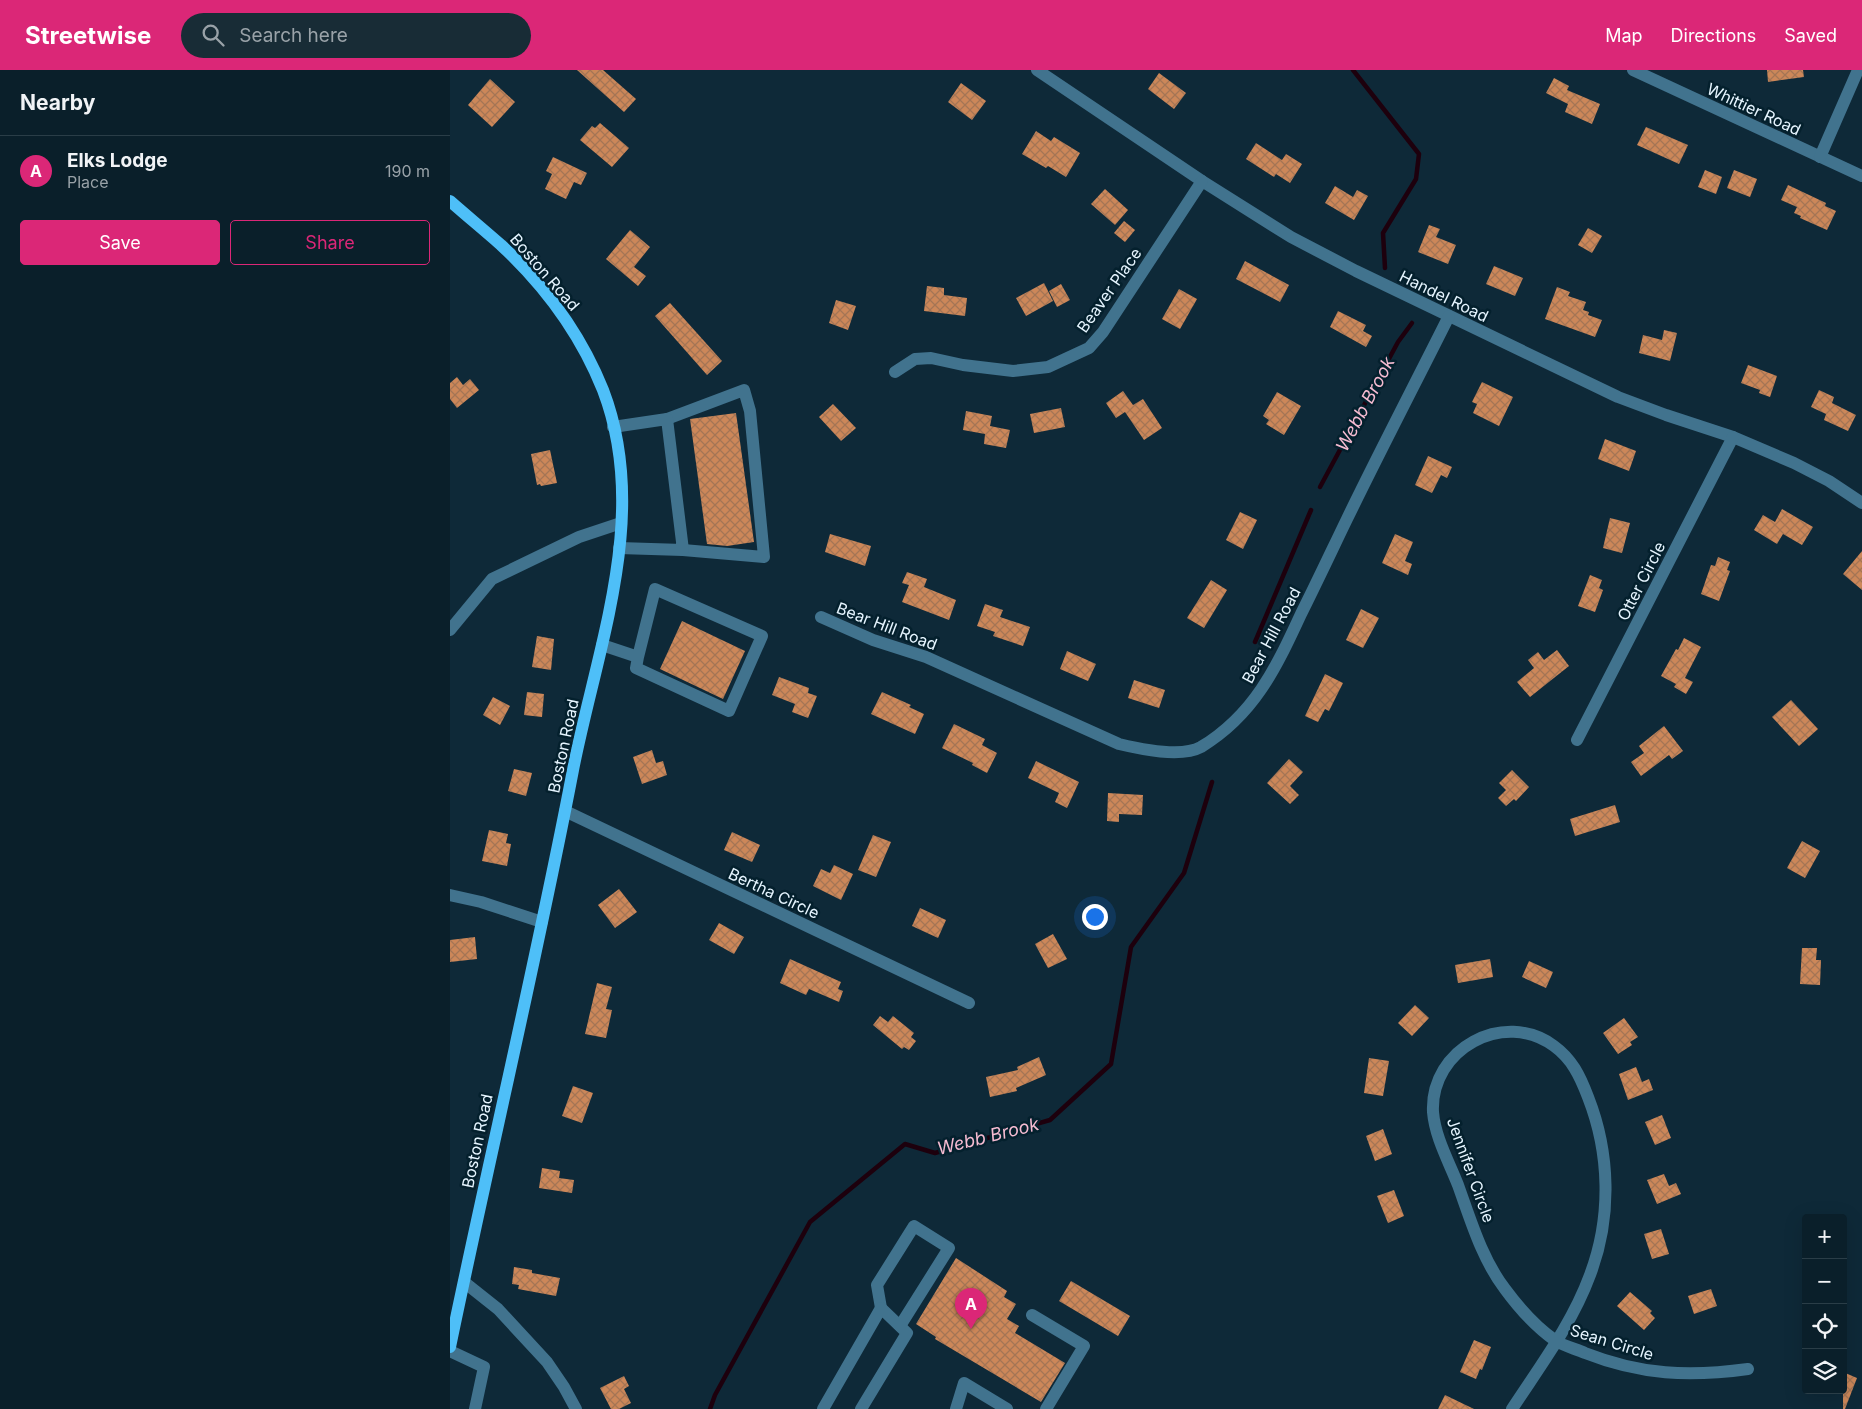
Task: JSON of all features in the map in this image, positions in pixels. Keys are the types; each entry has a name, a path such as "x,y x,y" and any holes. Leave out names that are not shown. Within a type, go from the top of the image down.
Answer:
{"main road":[{"name":"Boston Road","path":"450,201 503,247 539,285 565,317 587,356 603,391 613,427 618,455 622,500 620,548 612,602 574,765 450,1347"}],"street":[{"name":"Handel Road","path":"1037,70 1202,181 1292,238 1448,316 1618,397 1733,437 1794,463 1829,481 1862,503"},
{"name":"Whittier Road","path":"1634,70 1862,176"},
{"path":"1820,157 1858,70"},
{"name":"Beaver Place","path":"895,372 915,359 931,358 963,365 1013,371 1048,367 1089,348 1103,332 1202,181"},
{"name":"Bear Hill Road","path":"821,617 873,640 926,657 1119,744 1153,751 1178,752 1199,748 1237,720 1257,697 1274,670 1448,316"},
{"path":"613,427 667,419 744,390 750,411 764,557 683,550 620,548"},
{"path":"667,419 683,550"},
{"name":"Otter Circle","path":"1577,740 1733,437"},
{"path":"450,630 492,578 579,537 621,522"},
{"path":"655,589 762,636 730,711 636,668 638,657 655,589"},
{"path":"602,645 638,657"},
{"name":"Bertha Circle","path":"565,811 969,1003"},
{"path":"450,895 481,902 542,922"},
{"name":"Jennifer Circle","path":"1512,1409 1557,1342 1590,1276 1600,1239 1606,1191 1605,1163 1592,1106 1582,1080 1576,1069 1561,1051 1542,1038 1530,1034 1513,1031 1495,1033 1463,1047 1446,1064 1440,1075 1434,1098 1435,1123 1483,1252 1495,1276 1524,1312 1557,1342"},
{"path":"861,1409 907,1332 900,1326 881,1308 877,1285 914,1226 949,1248 900,1326"},
{"path":"464,1282 498,1309 547,1362 576,1409"},
{"path":"823,1409 881,1308"},
{"path":"1032,1315 1084,1346 1046,1409"},
{"name":"Sean Circle","path":"1557,1342 1610,1361 1655,1372 1718,1373 1748,1369"},
{"path":"450,1351 484,1367 475,1409"},
{"path":"956,1409 964,1383 1007,1409"}],"building":[{"path":"577,70 603,70 636,99 624,112"},
{"path":"1767,70 1803,70 1804,77 1768,82"},
{"path":"1159,73 1186,93 1174,109 1148,89"},
{"path":"1554,78 1569,86 1567,90 1600,104 1592,124 1565,112 1568,104 1546,93"},
{"path":"490,79 515,102 492,127 468,105"},
{"path":"961,83 986,101 972,120 948,102"},
{"path":"600,123 629,148 612,167 580,140 592,126 595,128"},
{"path":"1646,127 1688,145 1679,164 1637,145"},
{"path":"1036,131 1051,141 1054,137 1080,153 1066,177 1022,154"},
{"path":"1256,143 1282,160 1286,154 1302,164 1290,183 1276,174 1274,177 1246,159"},
{"path":"553,157 587,173 581,185 574,182 566,199 545,189 552,174 546,171"},
{"path":"1705,170 1722,177 1716,194 1698,187"},
{"path":"1734,170 1757,179 1750,197 1727,188"},
{"path":"1788,185 1826,203 1825,206 1836,211 1827,230 1800,218 1801,216 1794,213 1797,207 1781,200"},
{"path":"1335,186 1353,197 1357,190 1368,196 1354,220 1325,203"},
{"path":"1105,189 1128,210 1115,225 1091,204"},
{"path":"1124,221 1135,230 1125,242 1114,233"},
{"path":"1429,225 1440,229 1436,237 1456,245 1448,264 1418,252"},
{"path":"1588,228 1602,236 1592,253 1578,245"},
{"path":"630,230 650,247 634,267 646,276 638,286 606,259"},
{"path":"1245,261 1289,285 1280,302 1236,279"},
{"path":"1494,266 1523,278 1515,296 1486,284"},
{"path":"1044,283 1053,301 1026,316 1016,298"},
{"path":"1061,284 1070,300 1057,307 1049,291"},
{"path":"927,286 944,288 944,295 967,298 965,316 924,311"},
{"path":"1557,287 1570,292 1568,296 1586,302 1583,310 1589,312 1588,315 1602,320 1595,337 1545,319"},
{"path":"1179,289 1197,299 1180,329 1162,319"},
{"path":"836,300 856,306 848,330 829,323"},
{"path":"670,303 722,361 707,375 655,316"},
{"path":"1338,311 1366,325 1363,331 1372,336 1366,347 1330,327"},
{"path":"1664,330 1677,333 1670,361 1639,353 1643,335 1662,340"},
{"path":"1748,365 1777,376 1770,397 1759,393 1760,390 1741,383"},
{"path":"457,377 463,385 470,379 479,390 457,408 450,399 450,383"},
{"path":"1482,382 1513,397 1499,426 1473,413 1477,404 1472,402"},
{"path":"1819,390 1834,397 1832,403 1856,415 1848,431 1824,420 1826,414 1811,407"},
{"path":"1123,391 1133,405 1143,399 1162,428 1144,440 1125,412 1116,418 1106,403"},
{"path":"1277,392 1301,406 1284,435 1266,424 1269,420 1263,416"},
{"path":"833,404 856,428 841,441 819,417"},
{"path":"1061,408 1065,427 1034,433 1030,414"},
{"path":"966,411 992,416 990,426 1010,430 1006,448 984,444 985,434 963,430"},
{"path":"736,413 754,542 727,546 707,544 690,419"},
{"path":"1605,439 1636,451 1629,471 1598,459"},
{"path":"550,450 557,483 537,485 531,454"},
{"path":"1428,456 1452,467 1447,478 1441,475 1432,493 1415,485"},
{"path":"1782,509 1813,527 1802,545 1783,534 1777,544 1754,530 1763,515 1775,522"},
{"path":"1240,512 1257,520 1243,549 1226,540"},
{"path":"1610,518 1630,523 1622,553 1603,548"},
{"path":"830,534 871,546 865,566 825,552"},
{"path":"1395,534 1413,542 1405,561 1412,564 1408,575 1382,563"},
{"path":"1862,551 1862,590 1843,574"},
{"path":"1718,557 1730,562 1727,570 1730,571 1719,601 1701,594 1711,565 1715,566"},
{"path":"907,572 927,579 924,587 956,600 949,620 902,602 909,585 902,583"},
{"path":"1590,575 1602,580 1599,588 1603,590 1595,612 1578,606"},
{"path":"1211,580 1227,590 1204,628 1187,618"},
{"path":"985,604 1003,610 1000,617 1030,627 1023,646 993,636 995,632 977,626"},
{"path":"1361,609 1379,618 1363,648 1346,640"},
{"path":"682,621 745,651 723,699 660,669"},
{"path":"537,636 554,639 551,670 532,667"},
{"path":"1684,638 1701,647 1685,678 1693,682 1686,694 1674,687 1676,684 1661,676"},
{"path":"1557,650 1569,666 1530,697 1517,682 1534,668 1528,660 1538,652 1544,660"},
{"path":"1067,651 1096,664 1088,681 1060,669"},
{"path":"1325,674 1343,683 1329,711 1325,709 1318,722 1305,716"},
{"path":"779,677 809,688 808,693 817,696 808,718 792,712 795,704 772,695"},
{"path":"1134,680 1165,690 1159,708 1128,698"},
{"path":"527,692 544,694 542,717 524,715"},
{"path":"882,692 911,705 909,707 924,714 915,734 871,714"},
{"path":"493,697 510,706 500,725 483,715"},
{"path":"1791,700 1818,729 1799,746 1772,717"},
{"path":"954,724 985,739 982,745 997,753 987,773 972,765 973,763 942,748"},
{"path":"1664,726 1683,751 1672,759 1669,755 1641,776 1631,762 1644,753 1639,746"},
{"path":"652,750 656,763 663,761 667,775 642,784 633,757"},
{"path":"1289,759 1303,772 1290,786 1299,795 1290,804 1267,783"},
{"path":"1036,761 1079,782 1067,808 1055,802 1059,793 1028,778"},
{"path":"514,769 532,773 526,796 508,791"},
{"path":"1512,770 1529,787 1516,801 1514,799 1506,806 1498,798 1506,790 1499,783"},
{"path":"1108,793 1143,795 1142,815 1119,814 1119,822 1107,821"},
{"path":"1615,805 1620,822 1575,836 1570,819"},
{"path":"489,830 508,834 506,843 511,844 507,866 482,861"},
{"path":"732,832 760,845 752,862 724,850"},
{"path":"873,835 891,842 876,877 858,870"},
{"path":"1802,841 1820,851 1805,878 1787,868"},
{"path":"834,865 853,874 841,900 813,886 821,869 830,873"},
{"path":"619,889 637,912 615,928 598,905"},
{"path":"920,908 946,920 938,938 912,926"},
{"path":"719,923 744,937 734,954 709,940"},
{"path":"1053,934 1067,959 1048,968 1035,944"},
{"path":"475,937 477,959 450,962 450,940"},
{"path":"1802,948 1817,948 1816,960 1821,960 1820,985 1800,984"},
{"path":"790,959 841,982 838,989 843,991 839,1002 809,989 806,995 780,983"},
{"path":"1490,959 1493,977 1458,983 1455,965"},
{"path":"1529,961 1553,972 1546,988 1522,977"},
{"path":"597,983 612,987 606,1009 612,1010 606,1038 585,1034"},
{"path":"1415,1005 1429,1018 1412,1036 1398,1023"},
{"path":"880,1016 888,1022 893,1016 914,1033 911,1037 916,1041 909,1050 904,1047 902,1049 873,1025"},
{"path":"1624,1018 1638,1037 1630,1042 1632,1045 1618,1054 1603,1033"},
{"path":"1039,1057 1046,1075 1016,1088 1017,1091 990,1097 986,1077 1018,1070 1017,1067"},
{"path":"1369,1058 1389,1061 1383,1096 1364,1093"},
{"path":"1636,1067 1642,1082 1649,1079 1653,1090 1628,1100 1619,1074"},
{"path":"573,1086 593,1093 582,1123 562,1116"},
{"path":"1662,1115 1671,1138 1655,1145 1645,1122"},
{"path":"1383,1129 1392,1154 1375,1161 1366,1136"},
{"path":"542,1168 560,1171 559,1178 574,1180 572,1193 539,1188"},
{"path":"1664,1174 1669,1186 1676,1183 1681,1194 1657,1204 1647,1180"},
{"path":"1394,1190 1404,1216 1388,1223 1377,1196"},
{"path":"1661,1229 1669,1254 1652,1259 1644,1234"},
{"path":"956,1258 1007,1291 1004,1297 1016,1304 1007,1319 1019,1326 1015,1333 1065,1363 1041,1402 935,1339 936,1337 916,1324"},
{"path":"514,1267 532,1270 532,1273 560,1278 556,1296 518,1289 519,1285 512,1284"},
{"path":"1071,1281 1130,1316 1118,1336 1059,1301"},
{"path":"1711,1289 1717,1306 1694,1314 1688,1296"},
{"path":"1630,1292 1652,1311 1650,1313 1655,1318 1644,1330 1617,1306"},
{"path":"1474,1340 1491,1347 1482,1370 1480,1369 1476,1379 1460,1372"},
{"path":"1847,1374 1857,1378 1845,1409 1843,1409 1843,1394 1847,1394"},
{"path":"624,1376 629,1386 624,1389 631,1403 619,1409 611,1409 600,1388"},
{"path":"1445,1395 1474,1409 1438,1409"}],"waterway":[{"name":"Webb Brook","path":"1353,70 1419,154 1416,179 1383,233 1385,268"},
{"name":"Webb Brook","path":"1320,487 1398,342 1412,323"},
{"name":"Webb Brook","path":"1255,642 1311,510"},
{"name":"Webb Brook","path":"710,1409 715,1395 810,1222 905,1144 935,1153 1050,1120 1111,1064 1131,947 1184,873 1212,782"}],"place":[{"name":"Elks Lodge","path":"971,1329"}]}
